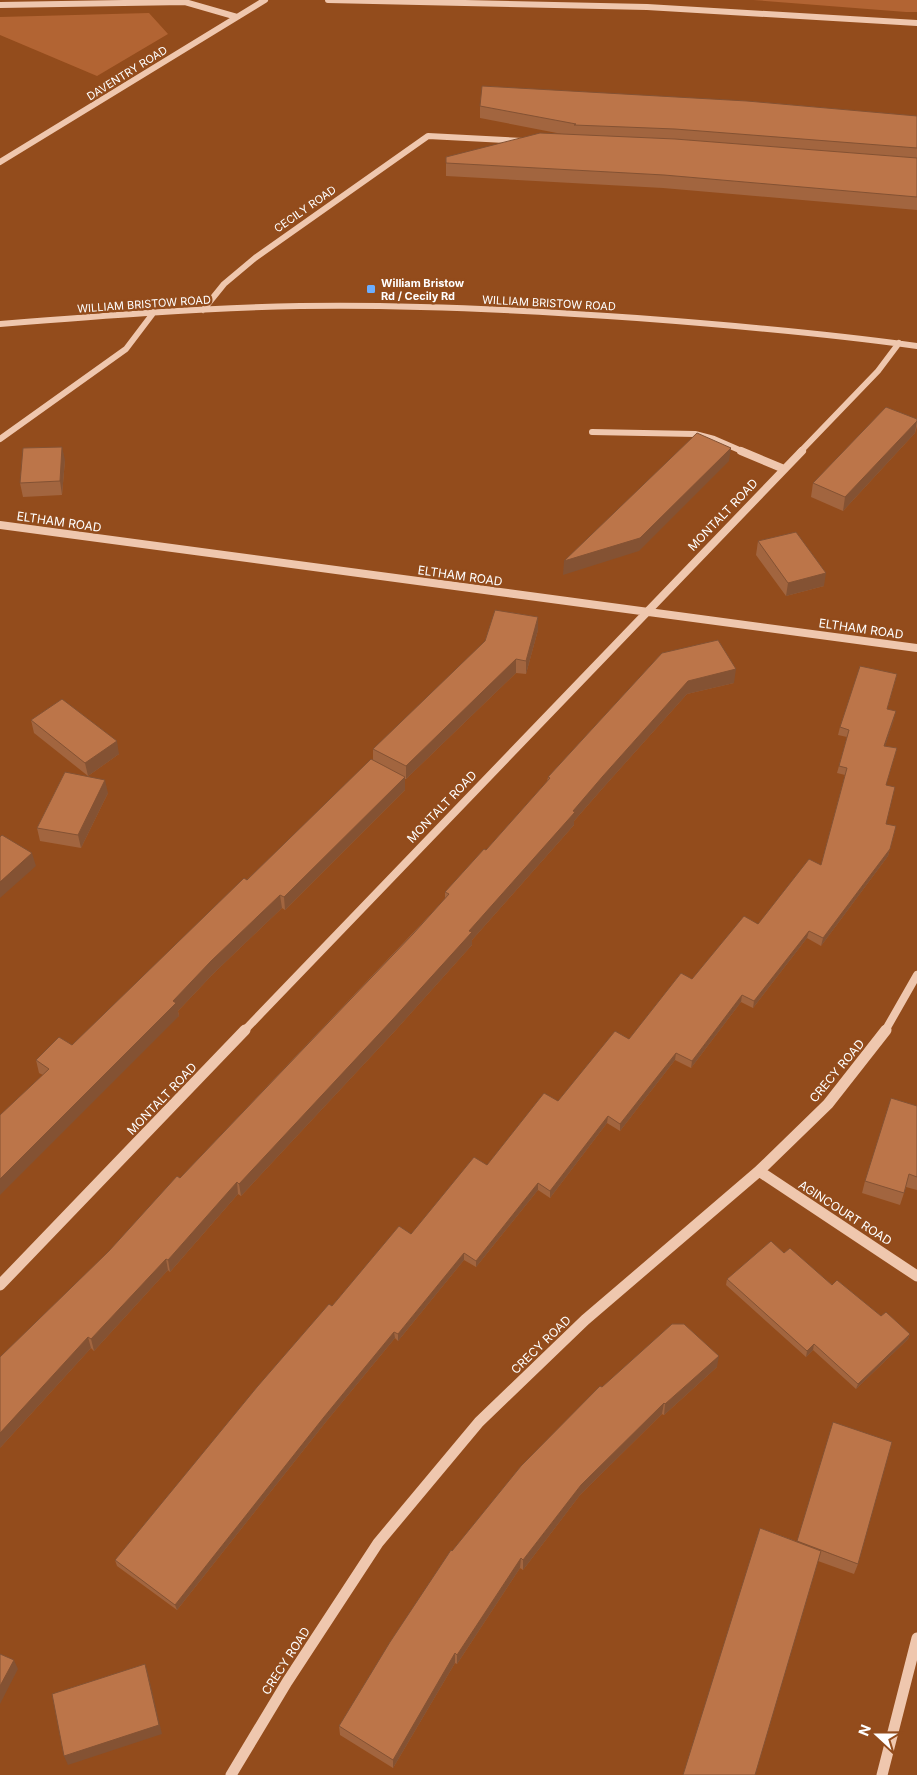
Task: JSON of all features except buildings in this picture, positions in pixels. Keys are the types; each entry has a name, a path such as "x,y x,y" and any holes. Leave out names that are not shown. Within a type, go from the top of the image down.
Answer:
{"street":[{"name":"DAVENTRY ROAD","path":"0,162 265,0"},
{"path":"328,0 647,7 917,23"},
{"path":"0,5 185,2 237,17"},
{"path":"428,136 527,141"},
{"name":"CECILY ROAD","path":"203,310 224,284 255,258 428,136"},
{"name":"WILLIAM BRISTOW ROAD","path":"0,324 154,312 300,306 451,309 597,315 740,326 917,346"},
{"path":"0,439 126,350 154,312"},
{"name":"MONTALT ROAD","path":"0,1285 878,371 899,343"},
{"path":"592,432 695,434 714,439 784,468"},
{"name":"ELTHAM ROAD","path":"0,526 917,648"},
{"name":"CRECY ROAD","path":"231,1775 287,1682 378,1543 479,1422 585,1320 759,1171 828,1104 882,1038 917,975"},
{"name":"AGINCOURT ROAD","path":"759,1171 917,1276"},
{"path":"882,1775 917,1638"}],"shaded area":[{"path":"753,0 917,0 917,12 906,12"},
{"path":"149,13 168,34 97,76 0,35 0,17"}],"place":[{"name":"William Bristow Rd / Cecily Rd","path":"371,289"}]}
